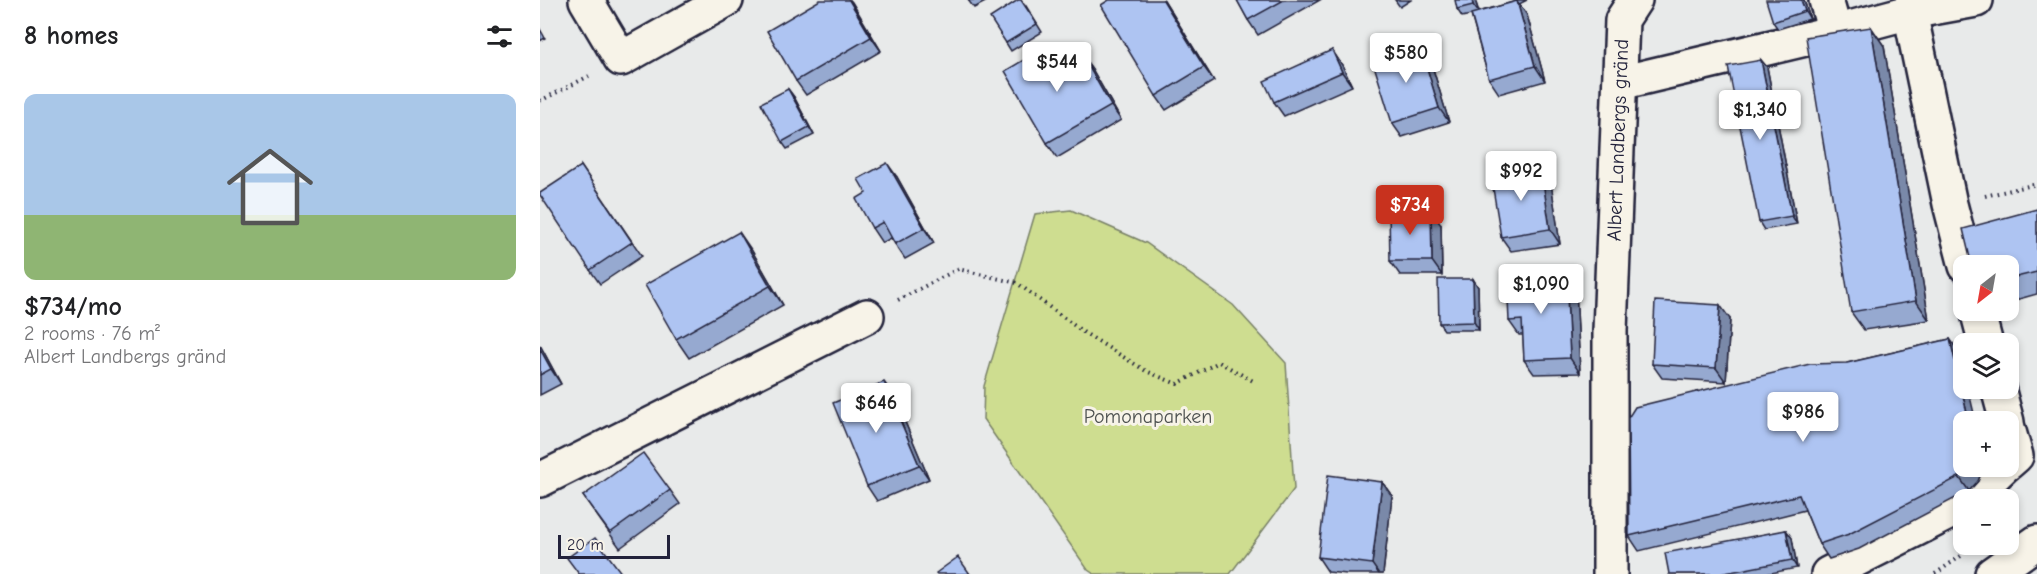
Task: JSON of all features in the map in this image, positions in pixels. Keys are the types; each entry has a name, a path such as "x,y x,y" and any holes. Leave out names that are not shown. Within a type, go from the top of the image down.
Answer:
{"street":[{"path":"586,0 621,59 726,0"},
{"name":"Albert Landbergs gränd","path":"1610,574 1610,331 1622,20 1635,0"},
{"path":"1826,0 1835,32"},
{"path":"1620,83 1910,12 1976,0"},
{"path":"1910,12 1950,204 1963,255"},
{"path":"540,480 867,316"},
{"path":"1980,489 1993,477"},
{"path":"1828,574 1953,511"},
{"path":"1992,574 2037,542"}],"path":[{"path":"540,101 621,59"},
{"path":"1950,204 2037,184"},
{"path":"867,316 958,269 1017,283 1092,338 1146,371 1177,384 1219,362 1255,382"},
{"path":"1935,574 1962,555"}],"green space":[{"name":"Pomonaparken","path":"1071,210 1146,243 1233,305 1286,363 1294,489 1230,574 1094,574 1088,570 983,419 984,386 1035,214"}],"building":[{"path":"820,0 849,0 871,37 796,81 767,31"},
{"path":"1021,0 1037,24 1006,43 990,18"},
{"path":"1109,0 1163,0 1204,67 1156,96 1101,5"},
{"path":"1237,0 1284,0 1248,20"},
{"path":"1455,0 1472,0 1473,5 1457,9"},
{"path":"1766,0 1801,0 1805,11 1773,22"},
{"path":"1517,1 1535,66 1489,79 1471,14"},
{"path":"1871,27 1916,301 1851,312 1806,37"},
{"path":"1420,45 1439,108 1392,123 1372,59"},
{"path":"1046,47 1059,69 1082,55 1111,106 1047,143 1005,71"},
{"path":"1332,50 1342,72 1274,102 1264,81"},
{"path":"1761,60 1792,216 1759,222 1728,66"},
{"path":"788,89 809,127 782,142 761,103"},
{"path":"887,163 924,228 895,244 883,222 872,228 856,199 866,193 858,179"},
{"path":"581,166 632,242 590,270 540,195"},
{"path":"1541,168 1550,229 1501,237 1491,176"},
{"path":"2037,209 2037,272 2019,276 2019,255 1969,255 1963,229"},
{"path":"1389,211 1431,211 1432,261 1390,261"},
{"path":"739,232 770,286 676,339 645,285"},
{"path":"1566,275 1570,358 1524,360 1522,320 1509,321 1507,277"},
{"path":"1438,279 1473,279 1474,322 1439,323"},
{"path":"1655,301 1720,305 1716,368 1652,364"},
{"path":"1950,339 1953,352 1953,399 1964,399 1966,411 1953,411 1953,477 1959,477 1849,534 1819,544 1799,495 1629,536 1628,418 1635,407 1810,364 1847,363"},
{"path":"540,349 551,369 540,375"},
{"path":"884,382 919,465 867,486 833,403"},
{"path":"643,453 670,490 610,533 583,496"},
{"path":"1328,475 1382,482 1372,564 1318,557"},
{"path":"1786,530 1792,560 1720,574 1669,574 1665,553"},
{"path":"595,538 622,574 579,574 567,558"},
{"path":"958,557 970,574 936,573"}]}
